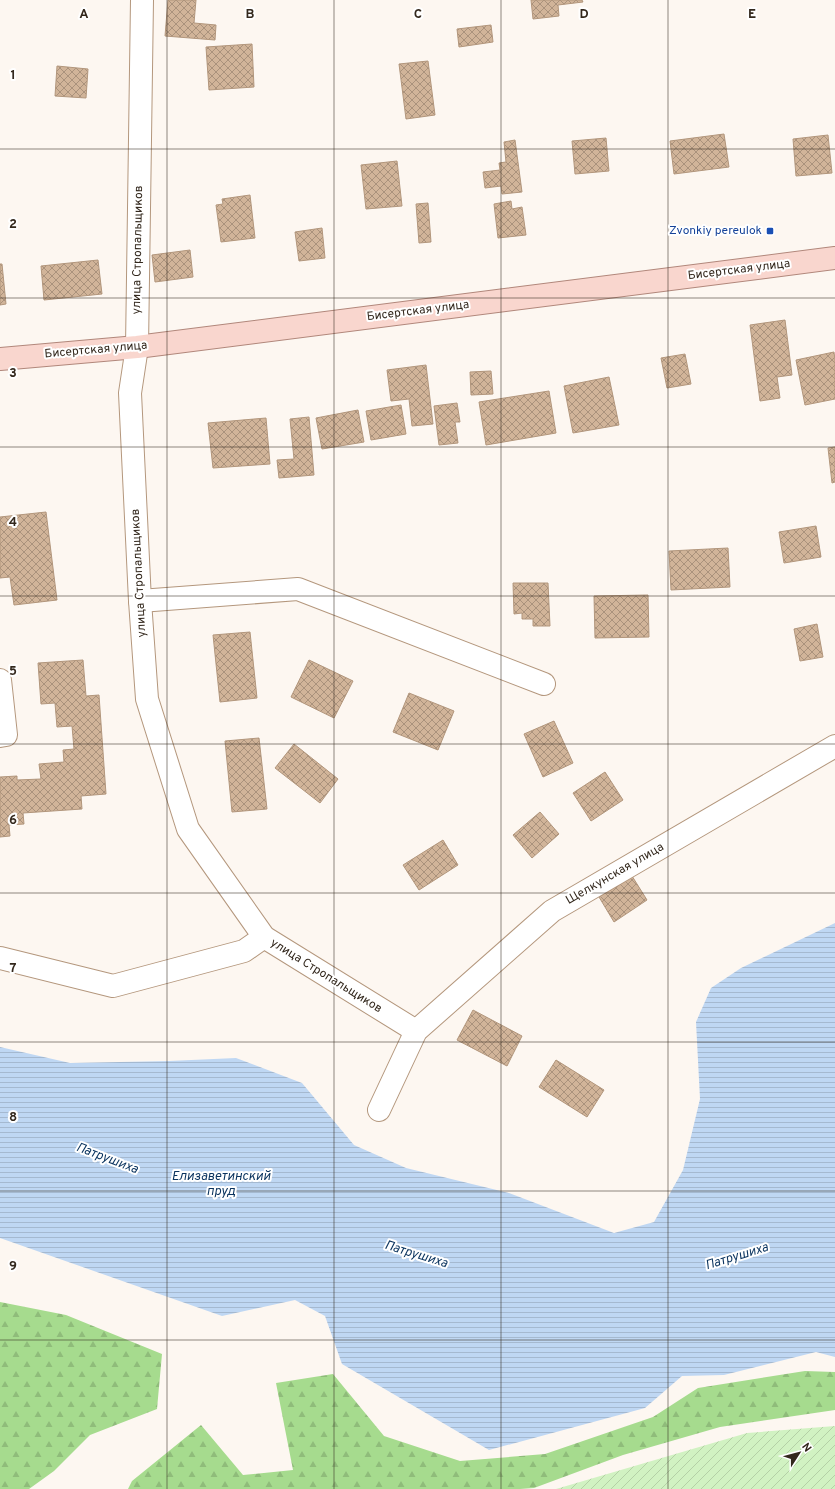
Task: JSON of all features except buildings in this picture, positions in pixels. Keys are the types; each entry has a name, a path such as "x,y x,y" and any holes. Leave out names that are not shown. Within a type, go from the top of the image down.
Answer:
{"main road":[{"name":"Бисертская улица","path":"0,359 137,347 835,258"}],"street":[{"name":"улица Стропальщиков","path":"142,0 137,347 130,393 140,601 147,699 188,828 264,937 416,1032"},
{"path":"140,601 298,589 544,684"},
{"path":"0,680 6,735 0,736"},
{"name":"Щелкунская улица","path":"416,1032 552,911 835,746"},
{"path":"0,958 112,986 244,951 264,937"},
{"path":"379,1110 416,1032"}],"green space":[{"path":"0,1302 66,1315 162,1354 157,1409 90,1435 54,1471 29,1489 0,1489"},
{"path":"805,1371 835,1372 835,1410 720,1427 623,1455 534,1488 128,1489 132,1481 201,1425 243,1475 293,1470 276,1383 333,1374 384,1436 460,1461 545,1454 653,1417 698,1388"},
{"path":"835,1426 835,1489 556,1489 747,1433"}],"water":[{"name":"Елизаветинский пруд","path":"835,923 835,1357 816,1352 724,1375 682,1376 645,1408 489,1450 342,1364 325,1316 295,1300 222,1316 0,1238 0,1047 70,1063 236,1058 302,1083 354,1145 406,1168 509,1193 614,1233 654,1222 683,1170 700,1099 696,1022 711,988 741,968"}],"place":[{"name":"Zvonkiy pereulok","path":"770,231"}],"water label":[{"name":"Патрушиха","path":"107,1159"},
{"name":"Патрушиха","path":"416,1255"},
{"name":"Патрушиха","path":"737,1257"}]}
